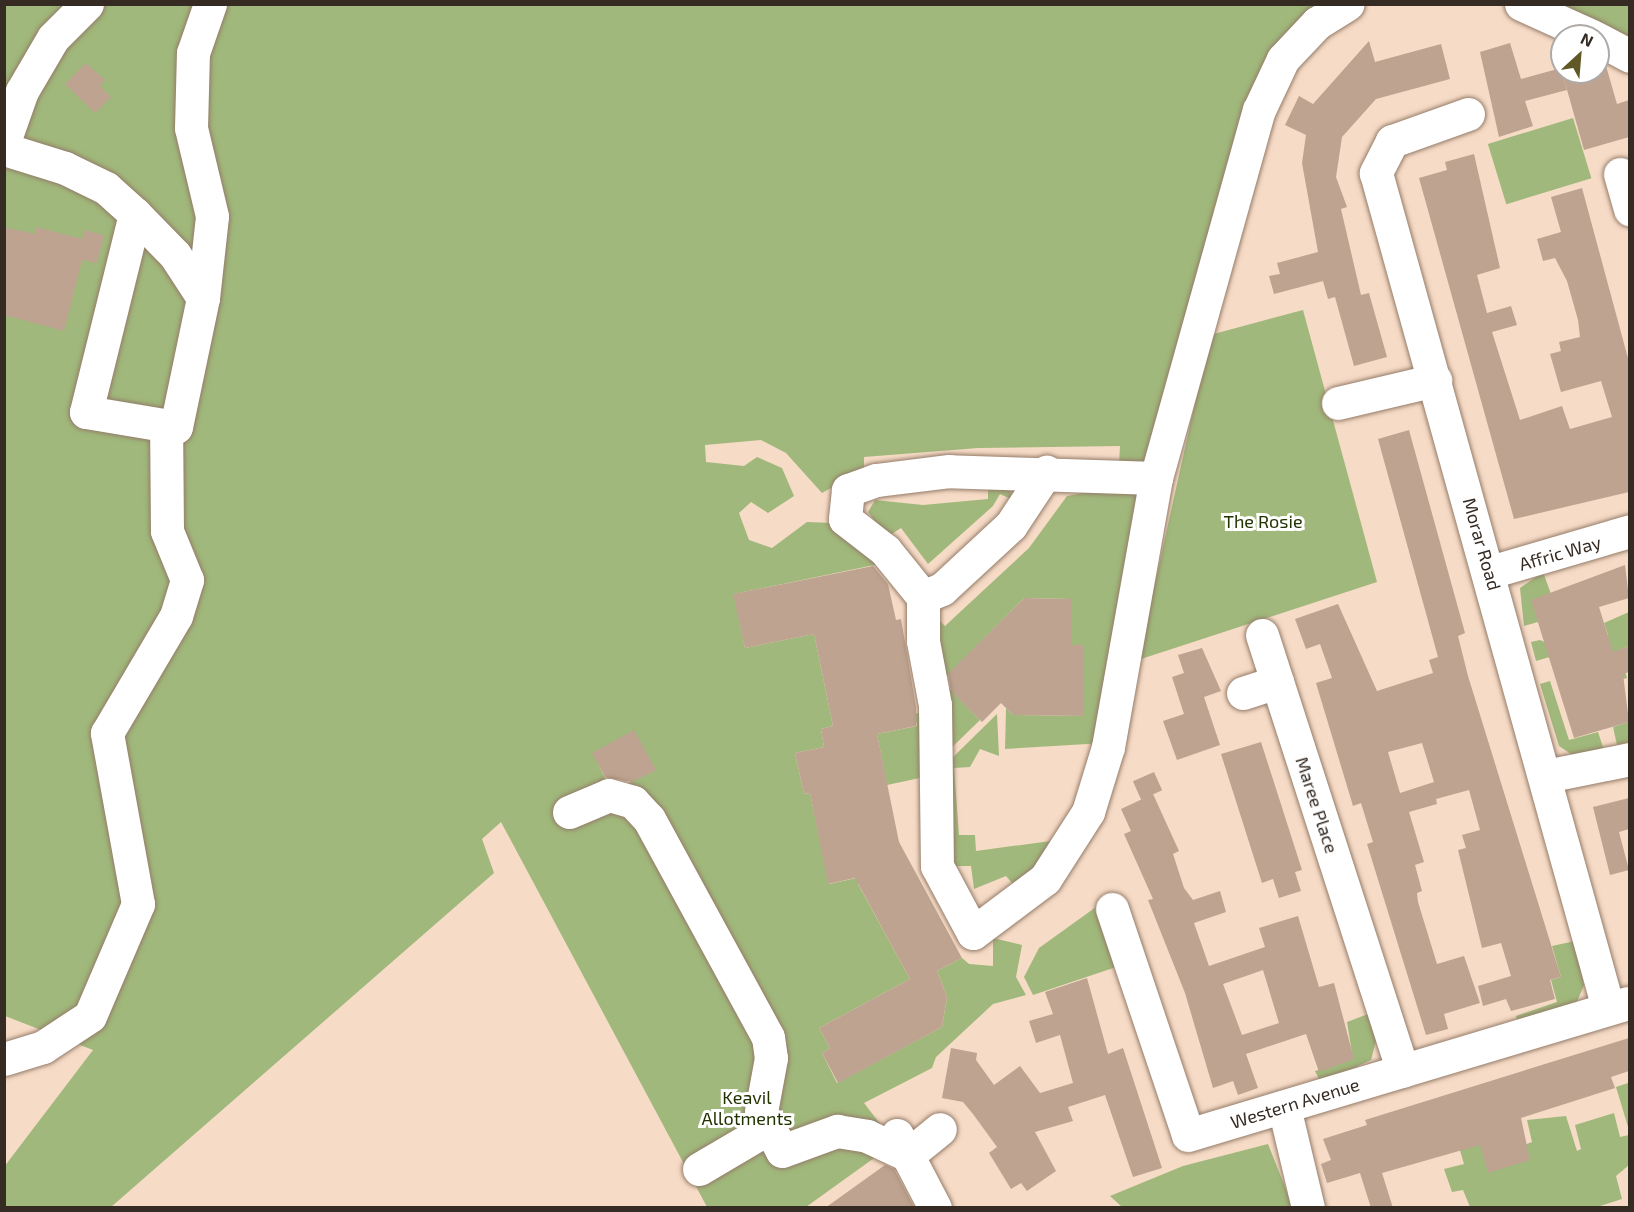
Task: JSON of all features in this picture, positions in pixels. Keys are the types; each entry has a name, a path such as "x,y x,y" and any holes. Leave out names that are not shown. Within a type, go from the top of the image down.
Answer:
{"street":[{"path":"4,142 21,91 53,38 87,4"},
{"path":"135,214 86,411 176,427 203,298 212,216 191,128 193,64 210,4"},
{"path":"1156,478 1046,472 949,471 876,480 848,490 845,519 885,550 923,597 923,641 936,705 937,866 974,933 1046,879 1088,812 1108,747 1156,478 1259,110 1283,59 1317,23 1347,4"},
{"path":"1521,4 1565,24"},
{"path":"1610,46 1629,56"},
{"name":"Morar Road","path":"1456,125 1392,141 1376,173 1546,776 1619,1005"},
{"path":"4,149 65,168 106,188 175,255 203,298"},
{"path":"1620,174 1629,210"},
{"path":"1338,403 1435,381"},
{"path":"4,1059 43,1047 90,1016 138,904 107,733 176,616 187,580 167,531 166,426"},
{"path":"923,597 942,589 1011,525 1046,472"},
{"name":"Affric Way","path":"1490,572 1629,531"},
{"name":"Maree Place","path":"1263,635 1343,932 1403,1071"},
{"path":"1243,693 1277,682"},
{"path":"1546,776 1629,759"},
{"path":"569,812 609,795 633,802 649,819 768,1037 771,1058 761,1106 767,1129 786,1152 837,1131 867,1136 908,1155"},
{"name":"Western Avenue","path":"1112,909 1188,1135 1619,1005"},
{"path":"1284,1107 1308,1208"},
{"path":"891,1125 935,1208"},
{"path":"699,1169 767,1129"},
{"path":"908,1155 940,1129"}],"green space":[{"name":"Keavil Allotments","path":"5,5 1329,5 1307,18 1151,466 1119,464 1120,446 978,448 864,457 864,470 822,493 786,453 761,440 705,445 706,462 744,466 757,457 782,468 794,496 768,513 751,502 739,513 749,540 772,548 807,522 834,523 884,563 734,594 745,648 814,634 833,726 821,729 824,747 795,753 804,794 810,793 829,884 861,877 858,884 910,979 819,1028 830,1048 822,1053 837,1083 942,1027 947,997 937,971 962,958 969,964 993,966 993,938 1022,945 1016,977 1026,995 993,1004 936,1057 932,1068 864,1103 895,1143 806,1207 707,1207 501,822 482,839 494,873 111,1207 5,1207 4,1167 93,1050 5,1016","holes":["593,753 655,770 621,787 606,780"]},
{"path":"1556,5 1629,5 1629,42 1610,32 1610,24 1593,24"},
{"path":"1573,118 1591,178 1506,204 1488,144"},
{"name":"The Rosie","path":"1303,310 1377,582 1138,660 1210,335"},
{"path":"988,486 1010,487 1011,499 1000,494 993,506 928,564 901,528 887,537 868,512 875,500 923,505 988,499"},
{"path":"1121,486 1140,492 1104,743 1005,749 1006,708 1013,715 1084,716 1084,646 1072,645 1071,599 1024,598 942,681 980,720 943,756 930,611 945,626 1029,548 1067,496"},
{"path":"1543,572 1551,594 1538,622 1524,626 1520,588"},
{"path":"1629,612 1629,646 1619,650 1627,678 1601,685 1597,639 1608,635 1604,623"},
{"path":"1540,640 1570,651 1536,661 1531,642"},
{"path":"1550,681 1569,740 1598,732 1604,750 1574,756 1559,746 1540,684"},
{"path":"922,712 929,776 887,785 877,734 917,726 915,714"},
{"path":"997,714 999,756 980,749 970,767 954,768 959,835 975,835 976,851 1058,840 1018,890 1006,876 974,889 971,866 948,866 947,763"},
{"path":"1629,722 1629,742 1617,745 1613,727"},
{"path":"1103,902 1128,963 1033,995 1024,977 1039,948"},
{"path":"1575,941 1584,985 1576,1004 1518,1023 1516,1016 1557,1002 1551,980 1561,977 1552,946"},
{"path":"1368,1014 1377,1037 1371,1060 1321,1083 1315,1071 1353,1059 1347,1022"},
{"path":"1628,1083 1630,1087 1629,1130 1616,1087"},
{"path":"1614,1113 1620,1137 1629,1135 1629,1165 1616,1176 1622,1199 1597,1207 1470,1207 1463,1190 1452,1192 1444,1169 1464,1164 1457,1140 1519,1147 1532,1142 1527,1120 1566,1116 1577,1151 1581,1149 1575,1125"},
{"path":"1268,1144 1293,1207 1122,1207 1110,1196 1183,1166"}],"building":[{"path":"1369,41 1375,62 1441,44 1450,79 1376,99 1342,137 1336,177 1347,207 1341,209 1361,295 1369,293 1387,357 1354,366 1335,297 1328,299 1323,281 1274,294 1269,276 1280,274 1277,263 1318,252 1302,163 1306,135 1285,125 1299,96 1313,104"},
{"path":"1510,43 1521,79 1550,71 1550,84 1565,84 1567,90 1525,101 1533,126 1499,137 1480,52"},
{"path":"86,63 105,80 100,86 111,97 95,113 65,84"},
{"path":"1610,80 1617,104 1629,100 1629,137 1584,150 1565,84 1610,84"},
{"path":"1474,154 1500,268 1477,275 1487,313 1511,306 1517,325 1492,332 1520,420 1562,406 1570,429 1612,417 1601,381 1561,392 1550,354 1561,351 1559,342 1580,337 1578,320 1567,281 1555,258 1543,261 1537,239 1561,232 1551,197 1582,188 1629,362 1629,492 1514,519 1419,178 1447,170 1445,162"},
{"path":"4,227 35,234 36,227 82,239 84,230 104,235 97,263 82,260 64,331 4,315"},
{"path":"1409,430 1465,633 1458,636 1468,676 1561,977 1550,980 1555,999 1511,1011 1506,999 1483,1006 1478,986 1511,976 1501,943 1482,948 1458,850 1466,848 1462,835 1480,830 1469,790 1436,799 1437,804 1409,812 1424,862 1415,865 1422,891 1417,893 1418,902 1437,964 1464,956 1480,1003 1444,1014 1448,1029 1426,1035 1367,844 1373,842 1361,803 1353,806 1316,683 1332,678 1320,644 1306,649 1295,619 1338,604 1377,691 1433,673 1429,660 1438,657 1378,439","holes":["1422,743 1434,782 1400,793 1388,752"]},
{"path":"1625,565 1629,598 1599,607 1613,652 1629,646 1629,672 1623,674 1629,722 1574,738 1531,600"},
{"path":"873,566 888,584 896,620 901,619 916,707 916,726 877,734 899,842 962,958 937,971 947,997 942,1027 838,1083 822,1053 830,1048 819,1028 910,979 855,878 828,884 810,793 804,794 795,753 824,747 821,729 833,726 814,634 745,648 733,594"},
{"path":"1024,598 1072,599 1072,645 1084,645 1084,716 1013,715 1001,703 982,722 951,691 948,674"},
{"path":"1202,648 1221,691 1204,697 1220,745 1177,760 1163,721 1184,714 1172,677 1184,673 1178,655"},
{"path":"634,730 656,770 632,782 605,777 592,753"},
{"path":"1261,742 1302,870 1295,872 1301,891 1279,898 1273,879 1262,883 1221,754"},
{"path":"1154,772 1162,790 1141,800 1133,781"},
{"path":"1153,794 1179,851 1173,854 1184,888 1193,900 1220,891 1226,912 1194,923 1209,966 1265,947 1259,928 1298,916 1319,987 1334,983 1354,1059 1319,1072 1306,1034 1246,1054 1258,1088 1238,1095 1233,1081 1213,1088 1185,993 1148,900 1153,899 1124,834 1131,831 1121,809","holes":["1263,970 1279,1023 1242,1035 1223,984"]},
{"path":"1629,798 1629,829 1619,832 1629,870 1610,875 1593,807"},
{"path":"1087,978 1108,1054 1123,1048 1162,1168 1133,1177 1105,1095 1068,1107 1073,1121 1035,1132 1056,1171 1027,1191 1021,1183 1011,1189 989,1153 997,1147 973,1114 963,1102 942,1098 951,1048 977,1053 976,1060 994,1085 1020,1066 1040,1093 1073,1083 1060,1035 1036,1043 1029,1021 1053,1014 1045,992"},
{"path":"1629,1038 1629,1071 1611,1077 1615,1088 1521,1118 1530,1160 1488,1173 1480,1145 1382,1173 1393,1208 1371,1208 1360,1173 1327,1183 1321,1164 1331,1160 1323,1139 1367,1125 1365,1120"},
{"path":"885,1165 894,1169 914,1207 825,1208"}]}
